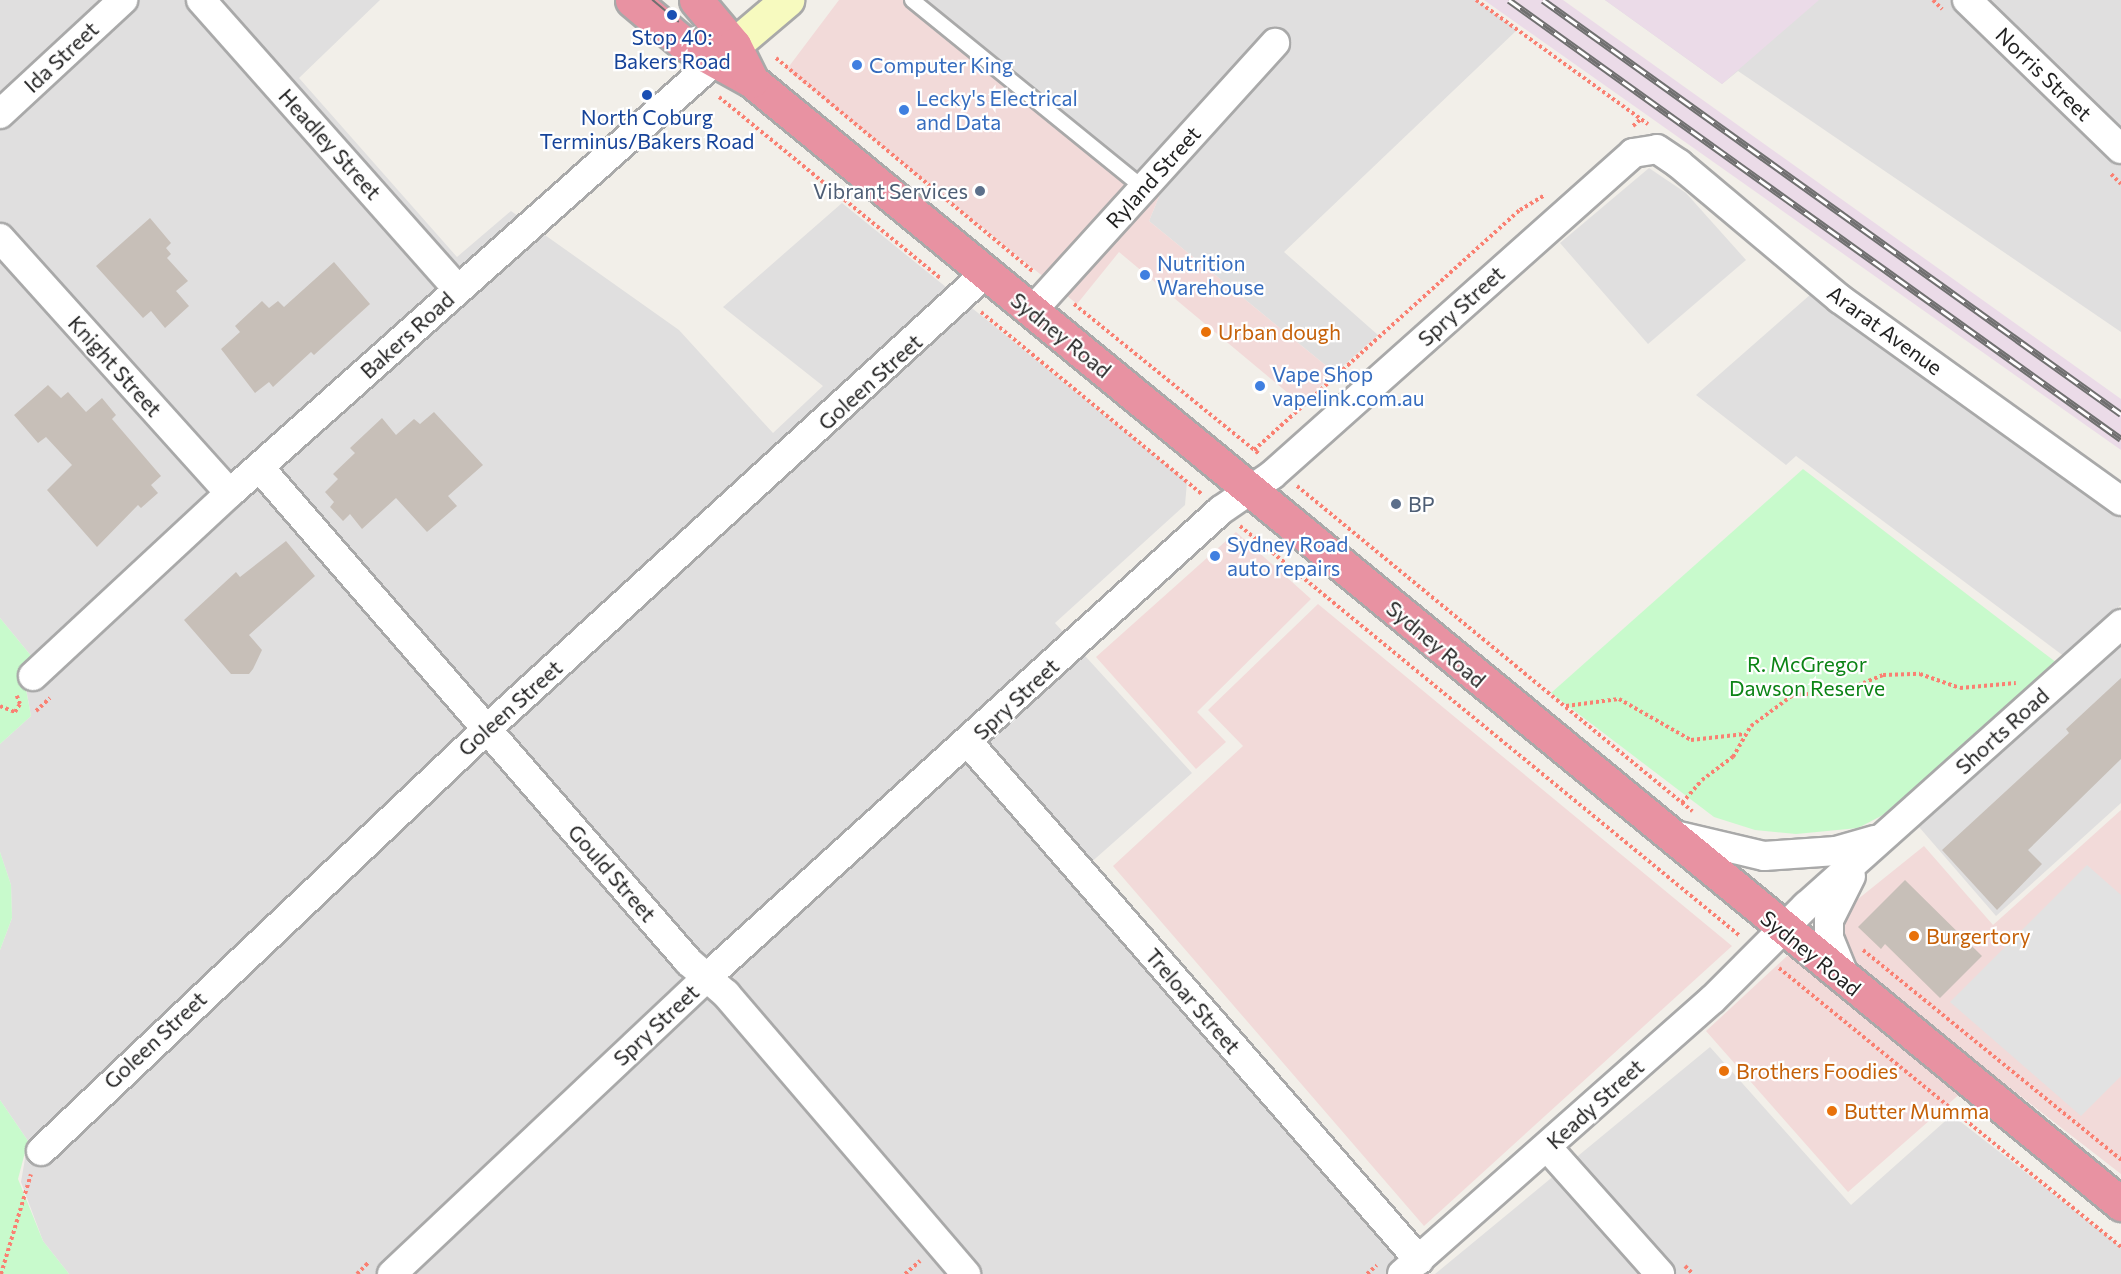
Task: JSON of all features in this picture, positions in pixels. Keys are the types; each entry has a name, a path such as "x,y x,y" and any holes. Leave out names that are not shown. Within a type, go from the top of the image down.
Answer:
{"highway":[{"name":"Sydney Road","path":"632,0 682,42 724,53"},
{"name":"Sydney Road","path":"696,0 724,53 752,81 1663,832 2121,1204"}],"street":[{"name":"Ida Street","path":"0,114 123,0"},
{"name":"Headley Street","path":"201,0 458,289"},
{"name":"Bakers Road","path":"23,682 458,289 787,0"},
{"name":"Norris Street","path":"1967,0 2121,149"},
{"name":"Ryland Street","path":"1032,311 1275,43"},
{"name":"Spry Street","path":"392,1274 706,978 1221,510 1272,475 1634,153 1657,149"},
{"name":"Ararat Avenue","path":"1657,149 1840,299 2121,501"},
{"name":"Knight Street","path":"0,238 230,493"},
{"name":"Goleen Street","path":"41,1151 488,728 986,273"},
{"name":"Gould Street","path":"260,468 706,978 726,994 948,1268"},
{"name":"Shorts Road","path":"1783,930 2121,624"},
{"name":"Treloar Street","path":"968,742 1410,1267"},
{"name":"Shorts Road","path":"1663,832 1764,856 1836,851 1876,844"},
{"name":"Shorts Road","path":"1848,983 1829,938 1828,920 1839,894 1876,844"},
{"name":"Keady Street","path":"1410,1267 1713,999 1783,930"},
{"path":"1546,1148 1660,1274"}],"lane":[{"path":"912,0 1143,188"}],"path":[{"path":"1625,133 1641,119"},
{"path":"1254,450 1520,210 1554,192"},
{"path":"1302,489 1304,478"},
{"path":"1682,803 1702,780 1733,757 1751,726 1793,695 1841,692 1883,675 1920,674 1960,688 2019,682"},
{"path":"0,706 8,712 18,708 23,682"},
{"path":"1565,706 1618,699 1691,740 1746,734"},
{"path":"1862,948 2121,1160"},
{"path":"1779,968 2121,1247"},
{"path":"1,1274 41,1151"},
{"path":"905,1274 948,1268"}],"shaded area":[{"path":"0,0 380,0 299,78 457,257 511,211 679,330 773,433 823,386 723,307 842,203 1187,482 1185,505 1055,623 1192,773 1070,881 1403,1260 1388,1274 69,1274 43,1241 21,1182 28,1141 0,1100 0,950 12,918 11,885 0,852 0,744 31,716 22,667 32,657 0,618"},
{"path":"839,0 914,0 1160,194 1149,221 1335,373 1301,404 1119,252 1077,304 787,69"},
{"path":"914,0 1476,0 1517,30 1284,252 1378,335 1335,373 1149,221 1160,194"},
{"path":"1484,0 1563,0 2121,399 2121,450"},
{"path":"1605,0 2121,0 2121,332 1738,71 1722,84"},
{"path":"1605,0 1819,0 1722,84"},
{"path":"1649,168 1686,193 1746,260 1648,344 1560,243"},
{"path":"1811,294 2121,517 2121,605 2065,657 1796,456 1786,465 1696,395"},
{"path":"1236,532 1311,599 1197,712 1226,742 1196,769 1096,657"},
{"path":"1318,604 1732,946 1424,1226 1113,866 1243,746 1208,710"},
{"path":"2121,641 2121,803 1996,916 1913,820"},
{"path":"2121,810 2121,1174 1987,1070 1848,1192 1706,1031 1786,957 1924,846 1993,925"},
{"path":"2087,865 2121,895 2121,1076 2081,1116 1950,1002"},
{"path":"1710,1047 1851,1205 1952,1115 2121,1247 2121,1274 1435,1274"}],"green space":[{"name":"R. McGregor Dawson Reserve","path":"1803,469 2057,663 1883,815 1858,828 1796,834 1755,830 1714,817 1551,693"},
{"path":"0,618 32,657 22,668 31,716 0,744"},
{"path":"0,852 11,885 12,918 0,950"},
{"path":"0,1100 28,1141 18,1179 43,1241 69,1274 0,1274"}],"building":[{"path":"150,218 171,243 166,248 171,254 167,258 188,281 176,291 189,306 165,328 151,311 143,318 96,266"},
{"path":"334,262 370,304 314,355 311,352 273,387 269,382 255,393 221,349 240,332 235,326 262,301 269,308 278,301 284,307"},
{"path":"48,385 61,398 68,392 86,412 102,398 116,415 112,419 161,476 151,485 158,493 141,508 138,505 97,547 47,490 72,465 46,437 38,443 14,415"},
{"path":"434,412 483,465 448,496 457,506 427,532 396,498 362,529 350,514 343,521 330,507 334,502 325,492 338,479 333,474 355,453 350,448 382,418 396,435 414,419 420,424"},
{"path":"286,541 315,576 249,635 262,650 249,674 231,674 184,620 236,572 240,577"},
{"path":"2121,678 2121,759 2028,850 2042,864 1997,910 1942,850 2069,733 2066,729"},
{"name":"Burgertory","path":"1905,880 1982,956 1940,998 1885,944 1881,949 1858,927"}],"tram line":[{"path":"653,0 678,21"}],"railway":[{"path":"1509,0 2121,439"},
{"path":"1543,0 2121,414"}],"place":[{"name":"Stop 40: Bakers Road","path":"672,15"},
{"name":"Computer King","path":"857,65"},
{"name":"North Coburg Terminus/Bakers Road","path":"647,95"},
{"name":"Lecky's Electrical and Data","path":"904,110"},
{"name":"Vibrant Services","path":"980,191"},
{"name":"Nutrition Warehouse","path":"1145,275"},
{"name":"Urban dough","path":"1206,332"},
{"name":"Vape Shop vapelink.com.au","path":"1260,386"},
{"name":"BP","path":"1396,504"},
{"name":"Sydney Road auto repairs","path":"1215,556"},
{"name":"Burgertory","path":"1914,936"},
{"name":"Brothers Foodies","path":"1724,1071"},
{"name":"Butter Mumma","path":"1832,1111"}]}
